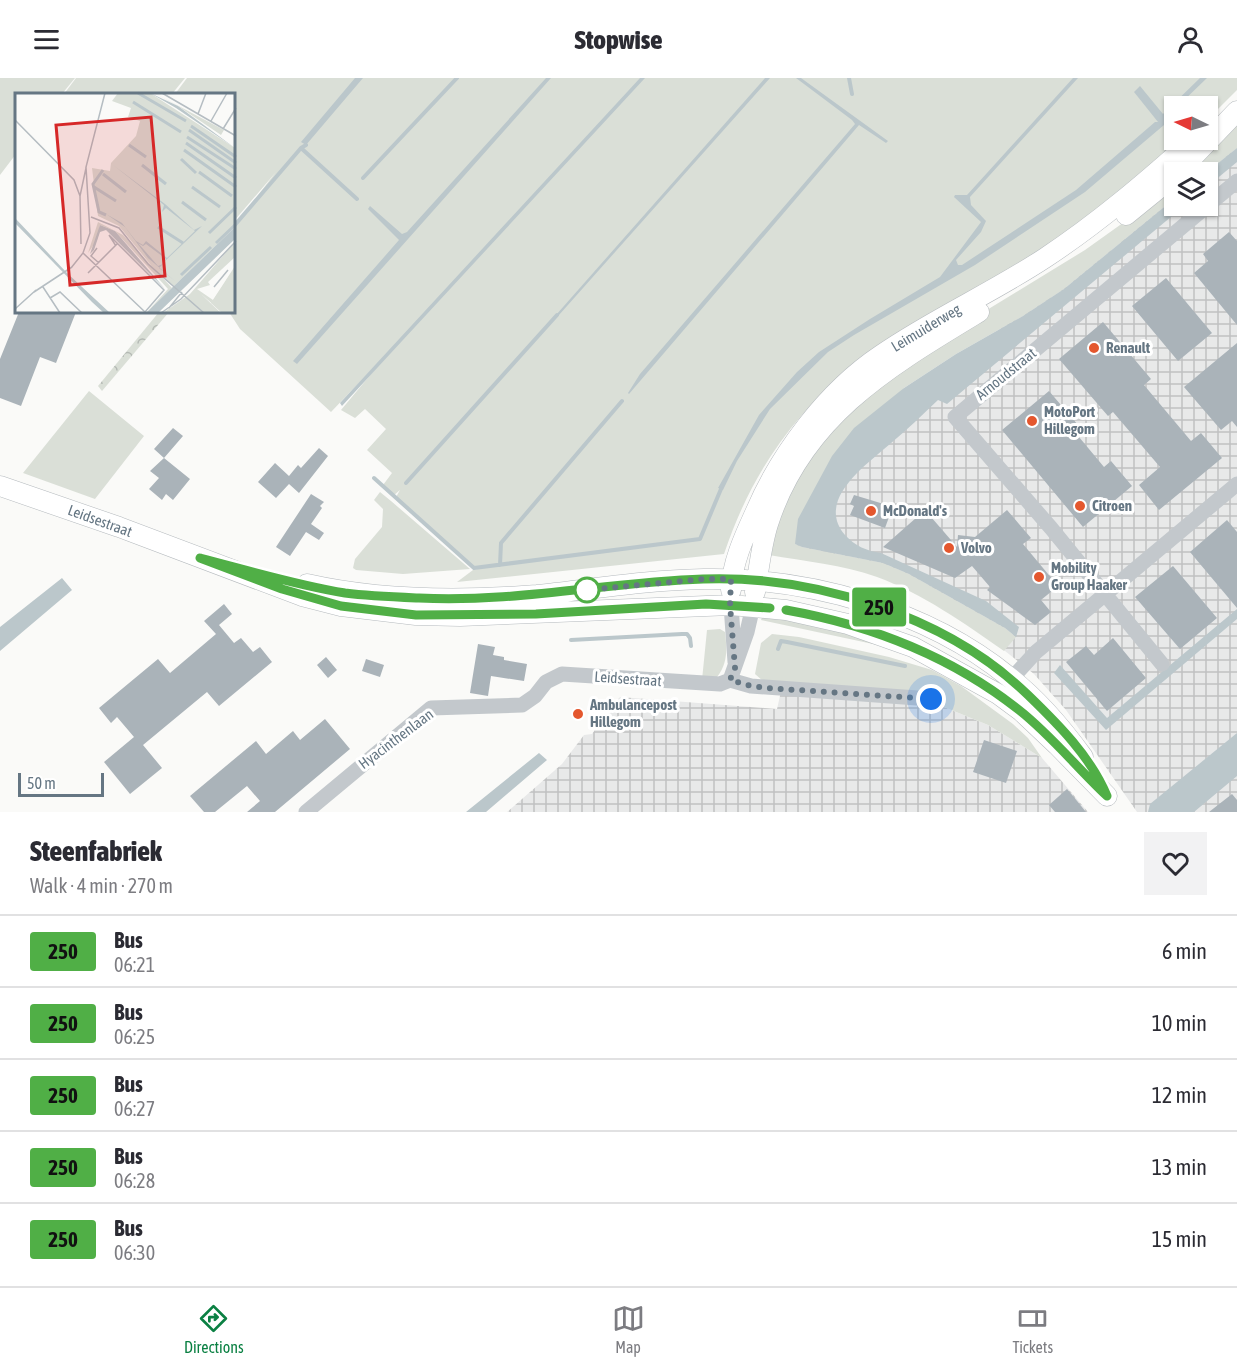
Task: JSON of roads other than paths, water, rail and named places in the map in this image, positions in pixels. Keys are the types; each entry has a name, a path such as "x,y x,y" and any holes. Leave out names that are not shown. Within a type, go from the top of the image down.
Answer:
{"main road":[{"path":"1218,117 1237,98"},
{"name":"Leimuiderweg","path":"1188,162 1237,111"},
{"name":"Leimuiderweg","path":"730,605 731,579 747,531 762,496 783,459 834,395 880,356 1043,259 1088,228 1182,150"},
{"name":"Leimuiderweg","path":"753,606 768,524 777,500 795,466 815,436 835,413 902,358 1067,257 1107,230 1164,184"},
{"name":"Leidsestraat","path":"0,486 119,527 282,589 341,606 416,615 536,614 730,605 753,606 822,617 868,630 913,647 998,694 1021,711 1057,745 1112,804"},
{"name":"Leidsestraat","path":"200,558 345,593 420,598 534,595 703,579 731,579 801,586 870,604 914,621 962,645 1011,678 1066,734 1099,778 1112,804"}],"street":[{"name":"Arnoudstraat","path":"1162,664 1106,594 954,417 1237,181"},
{"path":"998,694 1036,652 1237,484"},
{"path":"730,605 733,674"},
{"path":"733,674 753,606"},
{"name":"Leidsestraat","path":"535,696 546,682 562,674 720,684 733,674 762,687 931,699"},
{"name":"Hyacinthenlaan","path":"306,812 432,708 522,705 535,696"}],"waterway":[{"path":"363,178 457,78"},
{"path":"849,78 852,94"},
{"path":"236,224 306,145"},
{"path":"301,148 357,199"},
{"path":"406,483 557,315"},
{"path":"500,565 501,543 622,401"},
{"path":"374,478 474,568 700,539 721,489"},
{"path":"571,640 687,634 691,646"},
{"path":"778,649 781,641 905,666"}],"place":[{"name":"Renault","path":"1094,348"},
{"name":"MotoPort Hillegom","path":"1032,421"},
{"name":"Citroen","path":"1080,506"},
{"name":"McDonald's","path":"871,511"},
{"name":"Volvo","path":"949,548"},
{"name":"Mobility Group Haaker","path":"1039,577"},
{"name":"Ambulancepost Hillegom","path":"578,714"}]}
